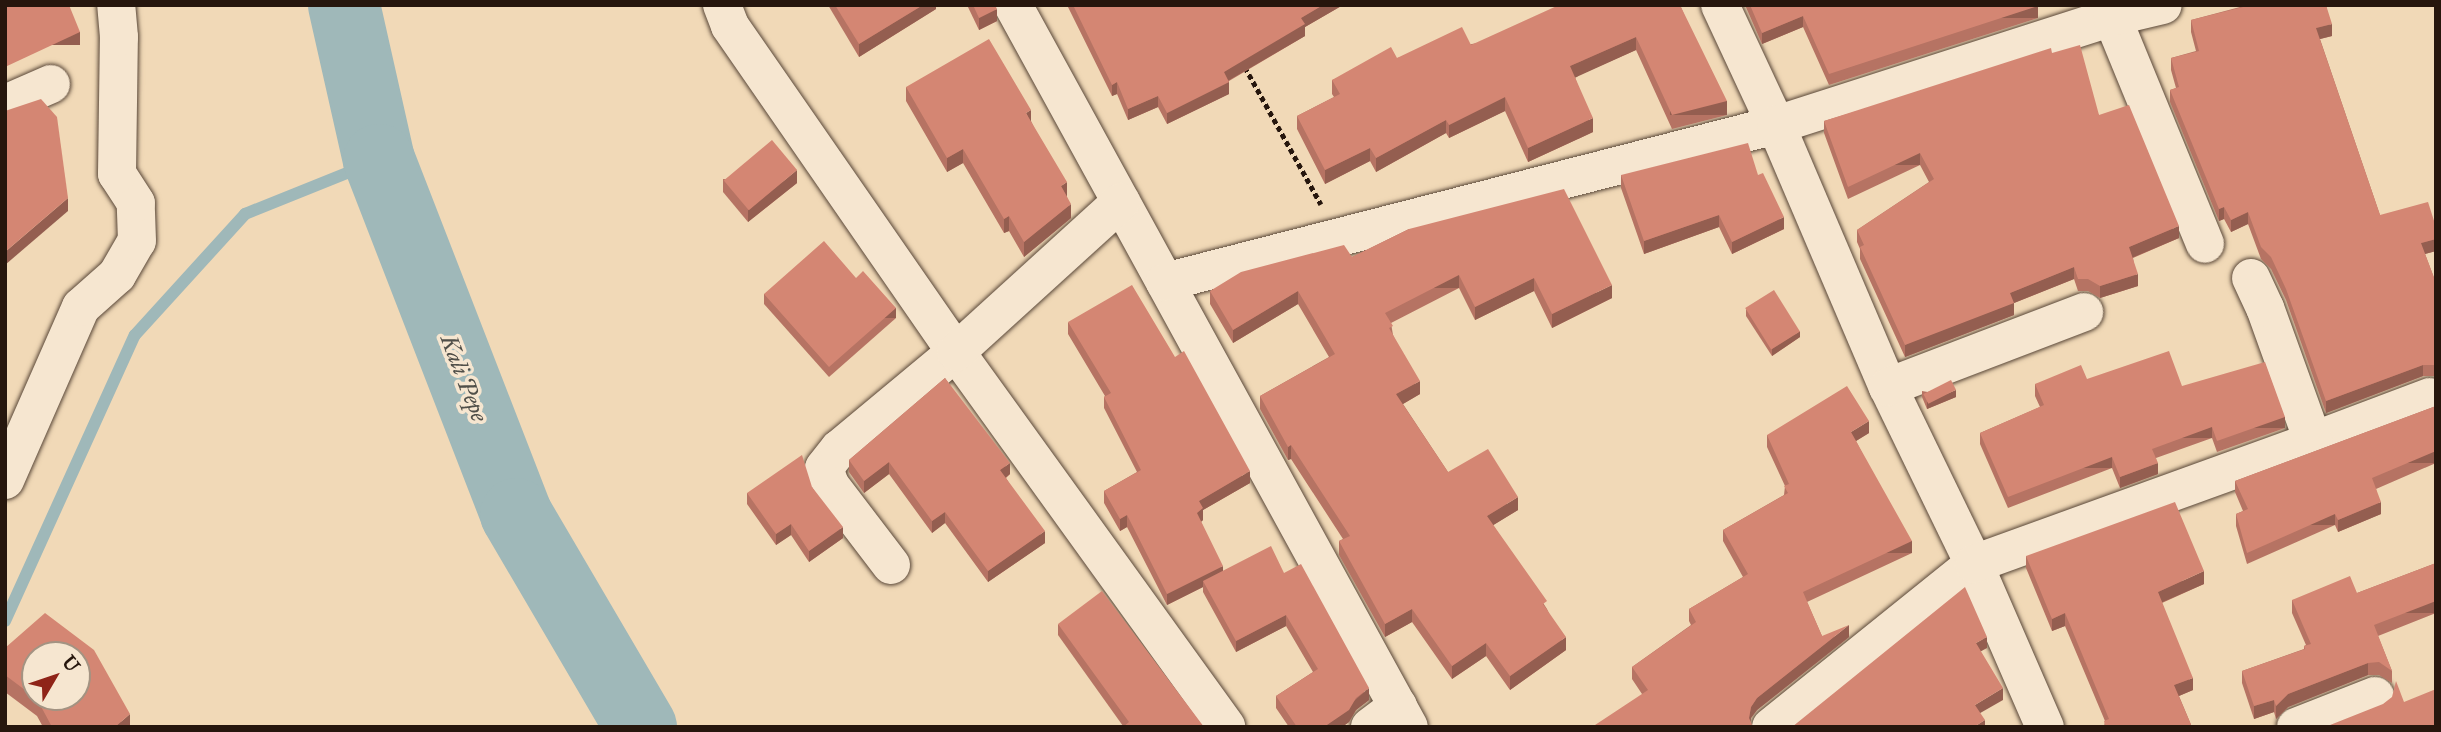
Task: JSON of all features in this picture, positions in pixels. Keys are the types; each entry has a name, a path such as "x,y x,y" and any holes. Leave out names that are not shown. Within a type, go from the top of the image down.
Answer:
{"street":[{"path":"5,480 82,307 117,275 137,241 136,203 117,174 116,5"},
{"path":"722,5 730,26 956,352 1226,727"},
{"path":"1013,5 1165,282 1392,720"},
{"path":"1720,5 1776,125 1888,387 1974,564 2045,727"},
{"path":"1165,282 1776,125 2112,18 2163,5"},
{"path":"2112,18 2205,244"},
{"path":"5,104 51,84"},
{"path":"891,565 830,485 824,468 839,449 956,352 1121,202"},
{"path":"2251,278 2265,308 2313,441"},
{"path":"1888,387 2084,312"},
{"path":"1771,727 1974,564 2430,397"},
{"path":"2296,727 2375,696"}],"path":[{"path":"1245,66 1339,236"}],"building":[{"path":"5,5 69,5 80,32 5,67"},
{"path":"835,5 923,5 859,44"},
{"path":"973,5 995,5 997,9 979,18"},
{"path":"1073,5 1323,5 1301,18 1305,24 1224,72 1229,82 1167,113 1158,96 1128,109 1117,82 1112,85"},
{"path":"1559,5 1680,5 1727,101 1672,115 1636,37 1570,66 1593,118 1528,148 1505,97 1449,125 1446,120 1376,158 1370,148 1325,170 1297,116 1340,94 1332,80 1391,47 1397,58 1462,27 1471,45"},
{"path":"1750,5 2038,6 1829,74 1803,16 1762,33"},
{"path":"2243,5 2326,5 2332,24 2316,28 2380,215 2428,202 2436,227 2436,239 2421,243 2436,283 2436,365 2423,365 2326,401 2286,289 2271,257 2261,247 2248,212 2231,220 2224,207 2219,209 2170,90 2179,87 2171,58 2199,51 2191,20"},
{"path":"989,39 1031,110 1026,113 1067,182 1061,186 1071,204 1024,242 1009,216 1004,219 963,149 947,158 906,87"},
{"path":"2080,45 2099,115 2129,105 2179,226 2129,247 2138,274 2100,286 2088,279 2078,279 2074,267 2010,293 2014,303 1905,345 1860,247 1864,245 1857,230 1934,179 1920,153 1848,187 1824,121 2051,48 2052,53"},
{"path":"41,99 57,117 68,198 5,252 5,111"},
{"path":"772,140 797,170 749,210 724,180"},
{"path":"1748,143 1758,175 1763,173 1784,217 1732,242 1719,215 1644,241 1621,175"},
{"path":"1564,189 1612,285 1552,314 1534,278 1475,307 1459,275 1385,313 1393,326 1389,328 1420,381 1396,394 1448,472 1488,449 1518,497 1487,516 1547,601 1543,604 1566,637 1510,676 1486,643 1452,666 1412,609 1385,624 1339,541 1350,536 1291,445 1288,447 1260,396 1335,354 1298,291 1233,330 1210,291 1241,272 1344,245 1352,257 1409,229"},
{"path":"824,241 856,278 863,271 896,308 829,367 764,294"},
{"path":"1132,285 1175,357 1184,351 1250,471 1199,501 1203,508 1197,513 1223,566 1167,594 1127,515 1120,519 1104,491 1141,470 1104,397 1111,393 1068,322"},
{"path":"1774,290 1800,332 1771,350 1745,308"},
{"path":"2169,351 2182,386 2265,362 2285,417 2217,441 2212,427 2152,449 2158,463 2120,477 2112,457 2008,497 1980,433 2044,405 2035,384 2081,365 2087,379"},
{"path":"945,378 1010,463 1000,470 1045,531 988,571 945,512 932,521 889,462 864,481 849,460"},
{"path":"1951,380 1956,390 1928,404 1923,394"},
{"path":"1847,386 1869,421 1851,432 1912,541 1803,592 1822,636 1849,625 1757,698 1751,707 1749,718 1753,727 1592,727 1648,690 1632,667 1696,622 1689,609 1748,574 1723,530 1788,493 1784,486 1789,484 1767,435"},
{"path":"2436,406 2436,451 2372,478 2381,502 2338,520 2335,514 2247,553 2236,514 2248,509 2235,481"},
{"path":"802,455 812,487 843,527 809,551 791,524 776,534 747,493"},
{"path":"2175,502 2204,571 2158,592 2193,678 2174,685 2192,727 2106,727 2104,721 2109,719 2065,613 2052,619 2026,556"},
{"path":"1271,546 1284,573 1301,564 1369,688 1356,698 1349,710 1324,727 1297,727 1276,696 1318,669 1286,615 1236,641 1203,581"},
{"path":"2436,563 2436,601 2374,625 2392,671 2379,662 2368,663 2288,694 2276,706 2274,700 2254,706 2242,671 2305,649 2304,646 2311,644 2292,600 2350,576 2357,593"},
{"path":"1965,587 1987,637 1976,643 2003,688 1975,705 1985,720 1977,725 1978,727 1792,727"},
{"path":"1102,591 1204,727 1123,727 1129,722 1058,624"},
{"path":"45,613 82,641 21,641 21,687 5,675 5,648"},
{"path":"91,648 130,714 115,727 52,727 43,711 91,711"},
{"path":"2396,681 2404,702 2436,689 2436,727 2325,727 2383,704 2392,697"}],"waterway":[{"name":"Kali Pepe","path":"344,5 379,160 516,514 641,727"},
{"path":"5,621 135,335 245,214 379,160"}]}
